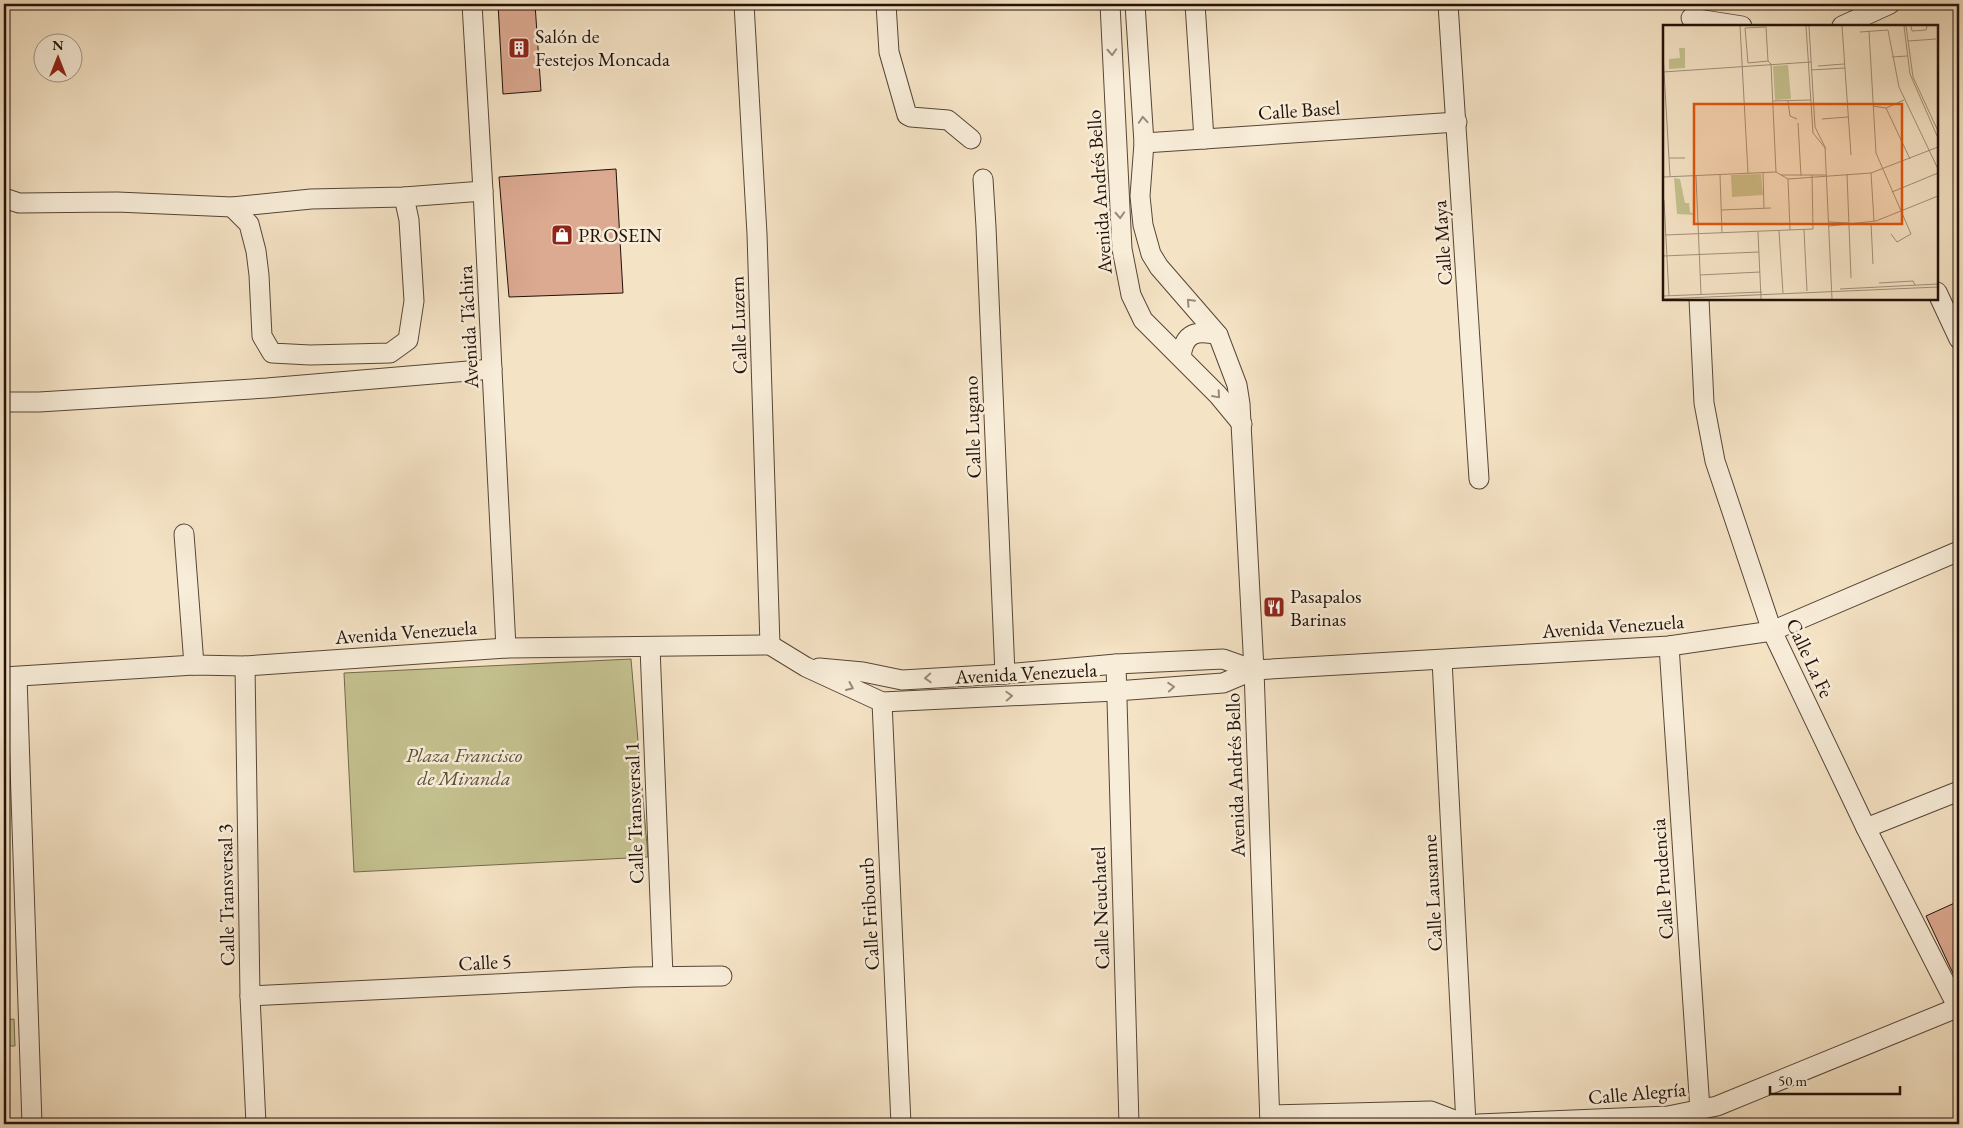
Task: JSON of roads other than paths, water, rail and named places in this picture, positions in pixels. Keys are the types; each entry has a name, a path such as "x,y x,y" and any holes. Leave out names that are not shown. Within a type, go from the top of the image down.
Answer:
{"street":[{"name":"Avenida Táchira","path":"472,4 506,648"},
{"name":"Calle Luzern","path":"744,4 757,234 770,644"},
{"path":"886,4 889,52 908,115 911,117 948,120 971,139"},
{"name":"Avenida Andrés Bello","path":"1110,4 1120,227 1125,269 1131,294 1142,320 1181,357 1242,424"},
{"name":"Avenida Andrés Bello","path":"1135,4 1144,142 1140,196 1143,225 1151,254 1158,267 1218,335 1238,385 1242,424 1254,670 1270,1120"},
{"path":"1195,4 1204,139"},
{"name":"Calle Maya","path":"1448,4 1479,479"},
{"path":"1844,25 1890,4"},
{"path":"1690,16 1737,25"},
{"name":"Calle Basel","path":"1144,142 1457,122"},
{"name":"Calle Lugano","path":"983,179 1005,674"},
{"path":"4,198 18,203 117,202 232,207 311,199 404,197 483,190"},
{"path":"232,207 249,224 256,251 259,275 262,336 272,353 310,355 390,353 408,340 414,301 409,220 404,197"},
{"path":"1938,294 1959,339"},
{"name":"Calle La Fe","path":"1699,300 1704,403 1715,461 1772,631 1866,828 1959,1008"},
{"path":"1181,357 1184,342 1191,335 1202,332 1218,335"},
{"path":"1198,375 1216,373 1230,362"},
{"path":"4,402 39,402 267,388 492,369"},
{"path":"184,534 194,665"},
{"name":"Avenida Venezuela","path":"10,677 194,665 245,666 506,648 770,644 806,667 882,702 1116,691 1223,683 1254,670 1668,646 1772,631 1959,551"},
{"name":"Calle Prudencia","path":"1668,646 1700,1110"},
{"name":"Calle Transversal 1","path":"650,647 663,976"},
{"name":"Avenida Venezuela","path":"806,667 863,672 902,680 1005,674 1116,664 1223,659 1254,670"},
{"name":"Calle Lausanne","path":"1442,660 1465,1124"},
{"name":"Calle Neuchatel","path":"1116,664 1129,1124"},
{"name":"Calle Transversal 3","path":"245,666 250,996 256,1124"},
{"path":"10,677 32,1124"},
{"name":"Calle Fribourb","path":"882,702 901,1124"},
{"path":"1866,828 1959,791"},
{"name":"Calle 5","path":"250,996 663,976 722,976"},
{"name":"Calle Alegría","path":"1478,1124 1668,1120 1717,1106 1959,1008"},
{"path":"1270,1120 1431,1111 1465,1124"}],"place":[{"name":"Salón de Festejos Moncada","path":"519,48"},
{"name":"PROSEIN","path":"562,235"},
{"name":"Pasapalos Barinas","path":"1274,607"}],"park label":[{"name":"Plaza Francisco de Miranda","path":"464,766"}]}
